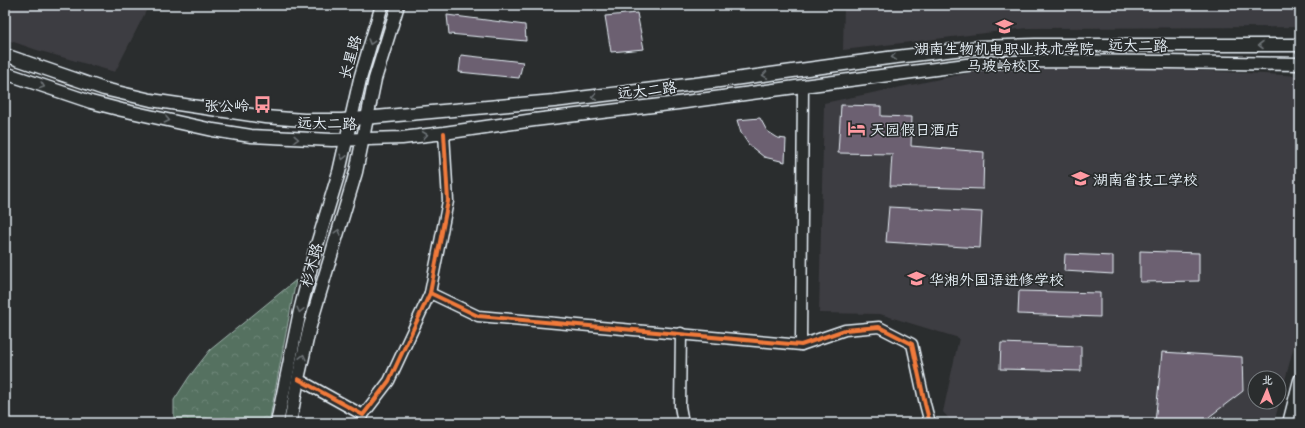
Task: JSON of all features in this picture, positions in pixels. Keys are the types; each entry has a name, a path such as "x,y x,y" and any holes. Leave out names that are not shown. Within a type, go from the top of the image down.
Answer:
{"main road":[{"name":"长星路","path":"351,119 360,79 382,5"},
{"name":"长星路","path":"368,118 375,79 398,5"},
{"name":"远大二路","path":"5,55 104,89 151,100 264,117 304,120 368,118 554,101 980,47 1035,45 1300,45"},
{"name":"远大二路","path":"5,74 91,102 213,130 251,136 347,140 402,138 444,133 534,120 678,103 982,63 1044,61 1300,64"},
{"name":"杉木路","path":"290,423 310,326 356,172 368,118"},
{"name":"杉木路","path":"277,423 300,310 315,251 339,172 351,119"},
{"path":"1289,423 1300,380"}],"street":[{"path":"801,345 803,86"},
{"path":"298,379 363,415 389,381 430,293 448,201 444,133"},
{"path":"430,293 478,316 801,345 845,330 879,327 912,344 924,404 930,423"},
{"path":"681,334 680,406 683,423"}],"shaded area":[{"path":"5,5 149,5 115,72 37,50 5,39"},
{"name":"湖南生物机电职业技术学院 马坡岭校区","path":"844,5 1300,5 1300,27 1028,28 843,50"},
{"path":"1027,61 1300,76 1300,322 1287,372 1287,370 1247,370 1247,410 1277,410 1274,423 953,423 943,412 959,338 880,314 819,313 824,103"}],"green space":[{"path":"296,280 269,423 174,423 174,400 189,377 210,350"}],"building":[{"path":"637,13 644,49 611,52 605,16"},
{"path":"447,15 525,25 526,41 449,34"},
{"path":"461,55 523,62 519,78 459,72"},
{"path":"841,105 881,106 881,116 912,117 911,146 984,152 983,189 890,186 892,154 838,153"},
{"path":"760,118 767,131 778,138 786,139 785,162 764,157 749,145 741,133 737,120"},
{"path":"889,207 982,212 980,248 886,242"},
{"path":"1140,251 1199,253 1199,281 1140,282"},
{"path":"1065,254 1113,256 1113,274 1064,271"},
{"path":"1019,291 1100,293 1100,317 1018,314"},
{"path":"1001,343 1081,346 1081,371 1000,369"},
{"path":"1162,352 1242,357 1243,391 1201,423 1155,423"}],"cycle path":[{"path":"298,379 363,415 389,381 430,293 448,201 444,133"},
{"path":"430,293 478,316 801,345 845,330 879,327 912,344 930,423"}],"place":[{"name":"湖南生物机电职业技术学院 马坡岭校区","path":"1004,27"},
{"name":"张公岭","path":"262,105"},
{"name":"天园假日酒店","path":"857,129"},
{"name":"湖南省技工学校","path":"1080,179"},
{"name":"华湘外国语进修学校","path":"916,279"}]}
